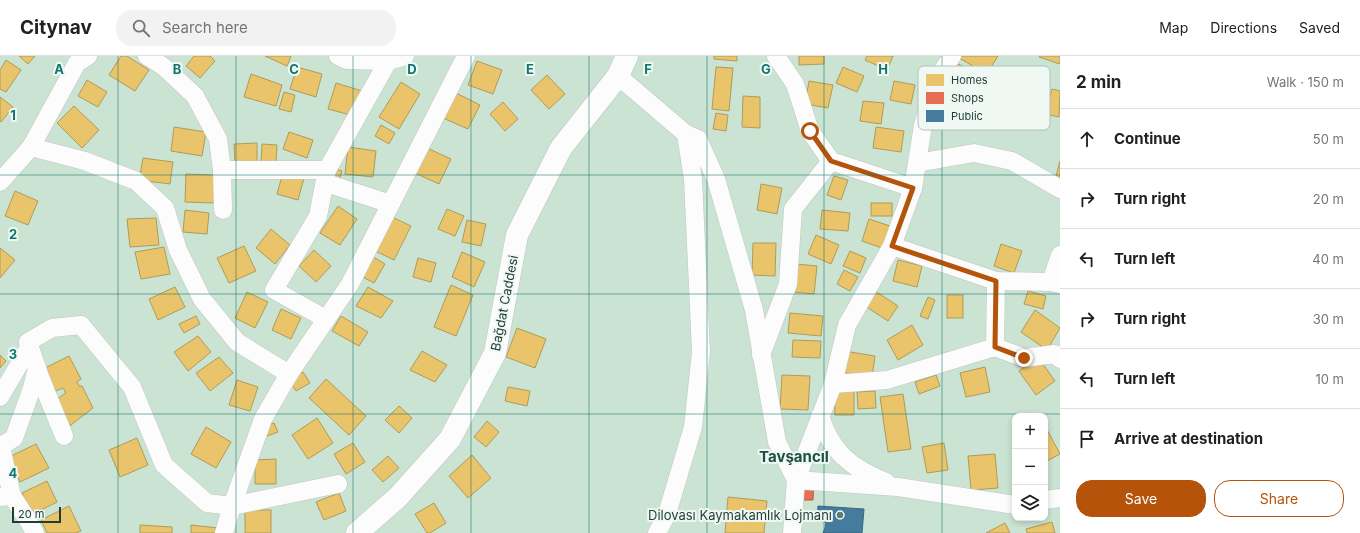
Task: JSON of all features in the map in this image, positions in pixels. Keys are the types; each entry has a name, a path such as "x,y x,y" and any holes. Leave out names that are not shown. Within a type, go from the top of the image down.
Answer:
{"main road":[{"name":"Bağdat Caddesi","path":"357,533 398,497 450,439 495,353 518,235 561,148 618,76 626,56"}],"street":[{"path":"0,182 31,147 77,63 88,56"},
{"path":"147,56 164,67 195,96 218,139 222,170 223,210"},
{"path":"344,57 388,61 405,56"},
{"path":"224,533 263,419 289,374 350,284 466,56"},
{"path":"776,56 795,84 810,131 831,161 913,188"},
{"path":"946,66 952,56"},
{"path":"326,320 274,290 318,216 326,176 388,61"},
{"path":"618,76 686,134 698,139 716,179 754,310 777,442 796,480"},
{"path":"792,533 796,480 833,384 847,325 892,246 913,188 923,130"},
{"path":"657,533 667,514 693,427 701,352 693,179 686,134"},
{"path":"31,147 85,161 136,181 165,208 178,250 202,299 237,342 289,374"},
{"path":"917,163 974,153 1012,161 1060,189"},
{"path":"761,356 788,284 793,209 831,161"},
{"path":"222,170 326,176 391,204"},
{"path":"892,246 996,281 1055,283 1060,255"},
{"path":"995,347 996,281"},
{"path":"64,436 28,342 52,328 81,325 132,387 164,465 207,503 232,506 338,484"},
{"path":"0,397 30,346"},
{"path":"833,384 887,380 995,347 1024,358 1056,354 1060,359"},
{"path":"35,533 29,522 6,496 1,447 14,438 32,388 37,368"},
{"path":"820,416 825,432 846,460 877,478 898,487"},
{"path":"796,480 898,487 1012,504"},
{"path":"1048,500 1060,498"}],"green space":[{"path":"0,56 1060,56 1060,533 0,533"}],"building: Homes":[{"path":"19,56 35,56 28,64"},
{"path":"121,56 127,56 149,70 135,91 109,75"},
{"path":"194,56 210,56 215,61 200,78 186,66"},
{"path":"265,56 291,56 287,66"},
{"path":"714,56 737,56 737,61 714,59"},
{"path":"799,56 824,56 824,64 799,65"},
{"path":"867,56 893,56 887,70 865,60"},
{"path":"960,56 998,56 992,66 973,66 959,58"},
{"path":"1060,56 1060,64 1039,57"},
{"path":"6,60 21,70 6,92 0,89 0,70"},
{"path":"477,61 502,70 493,94 468,85"},
{"path":"955,62 962,66 953,66"},
{"path":"297,67 322,74 316,97 290,89"},
{"path":"716,67 733,68 729,111 712,109"},
{"path":"843,67 864,76 857,92 836,83"},
{"path":"251,74 282,85 276,106 244,97"},
{"path":"547,75 565,94 549,109 531,90"},
{"path":"87,80 107,92 98,107 78,96"},
{"path":"809,81 833,85 828,108 805,104"},
{"path":"894,81 915,85 911,104 890,100"},
{"path":"401,82 420,94 399,129 379,117"},
{"path":"336,83 362,91 354,116 328,109"},
{"path":"1052,89 1060,91 1059,117 1050,115 1050,96"},
{"path":"284,92 295,95 291,112 279,109"},
{"path":"456,93 480,105 468,129 443,118"},
{"path":"743,96 760,97 760,128 742,127"},
{"path":"0,97 13,107 1,122 0,121"},
{"path":"863,101 884,103 881,124 860,121"},
{"path":"503,102 518,119 505,131 490,114"},
{"path":"74,106 99,130 82,148 57,123"},
{"path":"716,113 728,115 726,131 713,129"},
{"path":"381,125 395,133 389,144 375,136"},
{"path":"174,127 206,132 202,156 171,151"},
{"path":"876,127 904,131 901,152 873,148"},
{"path":"289,132 313,140 307,158 283,149"},
{"path":"257,143 257,163 235,164 234,144"},
{"path":"262,144 277,145 276,162 261,162"},
{"path":"348,147 376,151 373,177 345,174"},
{"path":"427,148 451,159 439,184 415,173"},
{"path":"143,158 173,162 170,184 139,180"},
{"path":"1060,161 1060,181 1055,180"},
{"path":"333,168 342,171 339,181 330,178"},
{"path":"283,172 304,178 298,200 277,194"},
{"path":"186,174 215,175 214,203 185,202"},
{"path":"834,176 848,180 841,200 827,195"},
{"path":"761,184 782,188 777,214 757,210"},
{"path":"15,191 38,201 28,225 5,216"},
{"path":"871,203 892,203 892,216 871,216"},
{"path":"338,206 357,219 340,245 320,233"},
{"path":"447,209 464,216 455,236 438,229"},
{"path":"185,210 209,213 207,234 183,232"},
{"path":"822,210 850,213 848,231 820,229"},
{"path":"390,216 411,226 394,260 373,250"},
{"path":"156,218 159,245 130,247 127,219"},
{"path":"869,219 890,226 882,248 862,241"},
{"path":"467,220 486,224 481,246 462,242"},
{"path":"271,229 290,245 275,264 256,248"},
{"path":"816,235 839,245 831,264 808,254"},
{"path":"753,243 776,243 775,276 752,275"},
{"path":"1001,244 1022,251 1014,273 994,266"},
{"path":"244,246 256,271 229,283 217,258"},
{"path":"164,247 170,274 141,279 135,252"},
{"path":"0,248 15,260 0,278"},
{"path":"314,250 331,266 316,282 299,266"},
{"path":"850,251 866,258 860,273 843,266"},
{"path":"462,252 485,262 474,287 452,277"},
{"path":"370,255 385,264 374,283 359,275"},
{"path":"418,258 436,263 431,282 413,277"},
{"path":"898,260 922,266 917,287 893,281"},
{"path":"796,264 817,266 814,294 793,292"},
{"path":"844,270 858,277 850,291 837,284"},
{"path":"451,285 473,295 456,336 434,327"},
{"path":"175,287 185,307 158,320 149,299"},
{"path":"368,287 393,301 381,318 356,306"},
{"path":"875,291 898,306 888,321 865,306"},
{"path":"1028,291 1046,296 1043,309 1024,304"},
{"path":"247,292 268,302 255,328 235,318"},
{"path":"947,295 963,295 963,318 947,318"},
{"path":"928,297 935,300 928,319 920,316"},
{"path":"281,309 301,318 291,339 272,330"},
{"path":"1035,310 1060,328 1047,350 1021,332"},
{"path":"790,313 823,316 821,336 788,333"},
{"path":"196,316 200,324 184,333 179,324"},
{"path":"341,316 368,332 359,346 332,331"},
{"path":"912,325 923,345 898,360 887,340"},
{"path":"517,328 546,339 535,368 506,357"},
{"path":"198,336 211,352 188,371 174,352"},
{"path":"793,340 821,341 820,358 792,357"},
{"path":"422,351 447,365 435,382 410,370"},
{"path":"844,351 875,356 872,377 841,372"},
{"path":"0,355 6,361 0,368"},
{"path":"69,356 81,379 77,382 79,386 82,386 93,408 67,428 54,401 66,393 63,388 56,391 43,369"},
{"path":"219,357 233,373 210,391 196,373"},
{"path":"1038,357 1055,381 1036,395 1019,371"},
{"path":"985,367 990,392 966,397 960,373"},
{"path":"303,372 310,383 296,391 289,380"},
{"path":"782,375 810,376 808,410 780,409"},
{"path":"936,375 940,386 919,394 915,382"},
{"path":"326,379 366,416 349,435 309,398"},
{"path":"237,380 258,387 250,411 229,405"},
{"path":"508,387 530,391 527,406 505,401"},
{"path":"854,390 854,415 835,415 834,391"},
{"path":"875,391 876,408 858,409 857,392"},
{"path":"903,394 911,449 888,452 880,397"},
{"path":"399,406 412,418 399,433 385,420"},
{"path":"317,418 333,443 308,459 292,435"},
{"path":"487,421 499,432 486,447 474,437"},
{"path":"274,423 278,432 267,436 263,427"},
{"path":"206,427 231,442 216,468 191,454"},
{"path":"1048,432 1060,454 1048,460"},
{"path":"137,438 148,465 120,477 109,450"},
{"path":"353,443 365,462 346,474 334,454"},
{"path":"944,443 948,470 927,473 922,447"},
{"path":"36,444 49,468 20,482 9,457"},
{"path":"995,454 998,488 971,490 968,456"},
{"path":"472,455 491,478 468,498 449,476"},
{"path":"388,456 399,468 383,482 372,470"},
{"path":"276,459 276,484 255,484 255,460"},
{"path":"47,481 57,502 31,515 22,493"},
{"path":"339,493 346,511 324,520 316,502"},
{"path":"728,497 767,501 764,533 725,533"},
{"path":"434,503 446,523 430,533 427,533 415,514"},
{"path":"69,506 81,531 76,533 47,533 41,520"},
{"path":"245,510 271,510 271,533 245,533"},
{"path":"1052,522 1055,533 1027,533 1026,529"},
{"path":"1005,523 1010,533 986,533"},
{"path":"140,525 172,527 172,533 140,533"},
{"path":"191,525 218,528 217,533 191,533"}],"building: Shops":[{"path":"796,480 814,481 813,500 795,500"}],"building: Public":[{"name":"Dilovası Kaymakamlık Lojmanı","path":"818,506 864,509 862,533 823,533 826,522 817,521"}],"place":[{"name":"Dilovası Kaymakamlık Lojmanı","path":"840,515"}],"district":[{"name":"Tavşancıl","path":"794,457"}],"route":[{"path":"810,131 831,161 913,188 892,246 996,281 995,347 1024,358"}]}
